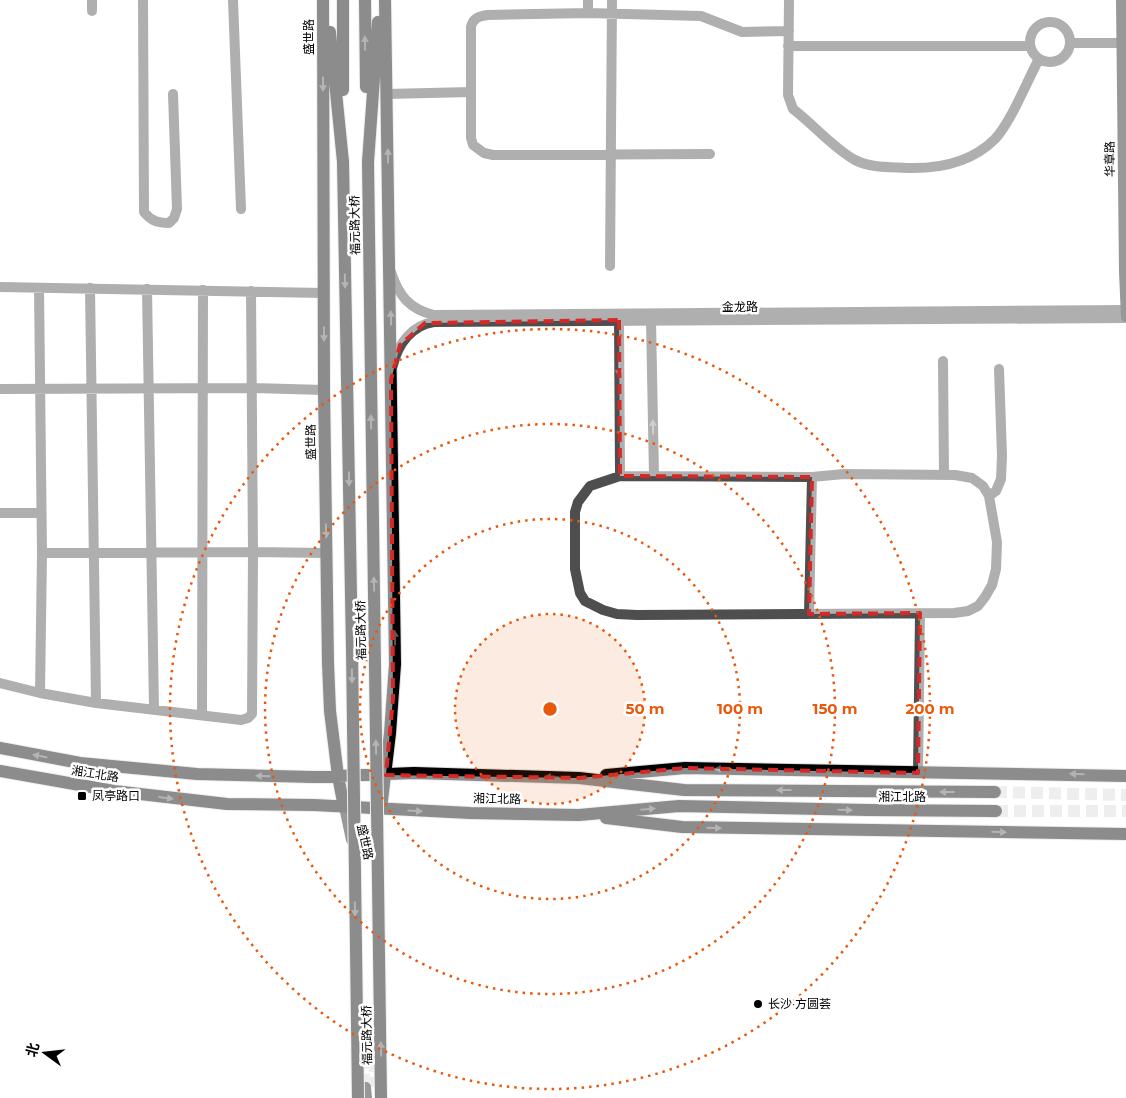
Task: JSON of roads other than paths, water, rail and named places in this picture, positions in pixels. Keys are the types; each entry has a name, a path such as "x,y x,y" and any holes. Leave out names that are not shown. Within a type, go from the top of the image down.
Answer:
{"main road":[{"name":"盛世路","path":"323,0 324,390 330,711 338,776 359,880"},
{"path":"327,0 343,162"},
{"path":"343,0 343,162"},
{"path":"364,0 368,162"},
{"path":"368,162 380,0"},
{"name":"盛世路","path":"374,881 386,774 395,664 385,0"},
{"name":"华章路","path":"1121,0 1124,43 1124,272 1126,318"},
{"name":"福元路大桥","path":"343,162 358,1098"},
{"name":"福元路大桥","path":"368,162 381,1098"},
{"name":"湘江北路","path":"0,748 80,763 197,774 312,777 414,773 579,778 684,790 995,792"},
{"path":"579,778 684,768 1126,776"},
{"name":"湘江北路","path":"0,771 114,791 197,801 470,813 579,815 679,806 996,811"},
{"path":"579,815 682,827 1126,834"}],"street":[{"path":"92,0 92,11"},
{"path":"143,0 144,212 150,220 160,223 169,223 174,218 177,209 174,94"},
{"path":"232,0 241,209"},
{"path":"588,0 588,13"},
{"path":"610,266 612,0"},
{"path":"789,0 788,95 793,109 856,160 869,164 886,167 930,168 948,166 976,153 995,138 1011,114 1039,59"},
{"path":"710,154 493,155 484,153 473,145 471,92 472,21 478,16 488,14 588,13 701,16 742,32 788,31"},
{"path":"1057,23 1069,35 1070,43 1068,51 1062,58 1055,62 1046,62 1032,53 1030,36 1040,24 1057,23"},
{"path":"1070,43 1124,43"},
{"path":"788,46 1030,46"},
{"path":"387,94 471,92"},
{"name":"金龙路","path":"390,267 396,286 409,303 416,310 434,315 1126,310"},
{"path":"0,287 324,293"},
{"path":"39,288 42,553 40,693"},
{"path":"90,288 96,703"},
{"path":"147,289 154,709"},
{"path":"202,715 203,290"},
{"path":"0,683 40,693 96,703 241,720 248,718 252,714 251,291"},
{"name":"金龙路","path":"392,380 395,356 400,346 413,330 424,323 619,320 1126,318"},
{"path":"619,320 620,476"},
{"path":"651,320 654,476"},
{"path":"942,361 944,474"},
{"path":"989,496 996,491 1001,479 999,369"},
{"path":"0,389 252,388 324,390"},
{"path":"844,474 944,474 972,478 983,486 989,496 997,542 996,570 992,585 978,606 968,611 809,614 617,614 603,610 586,601 580,593 576,570 575,512 582,494 590,486 620,476 654,476 812,477 844,474"},
{"path":"809,614 812,477"},
{"path":"0,513 41,513"},
{"path":"42,553 326,553"},
{"path":"918,772 920,613"}],"tunnel":[{"path":"995,792 1126,795"},
{"path":"996,811 1126,811"},
{"path":"373,1087 375,1038"},
{"path":"362,1044 366,1087"}],"place":[{"name":"凤亭路口","path":"82,796"},
{"name":"长沙·方圆荟","path":"758,1004"}]}
